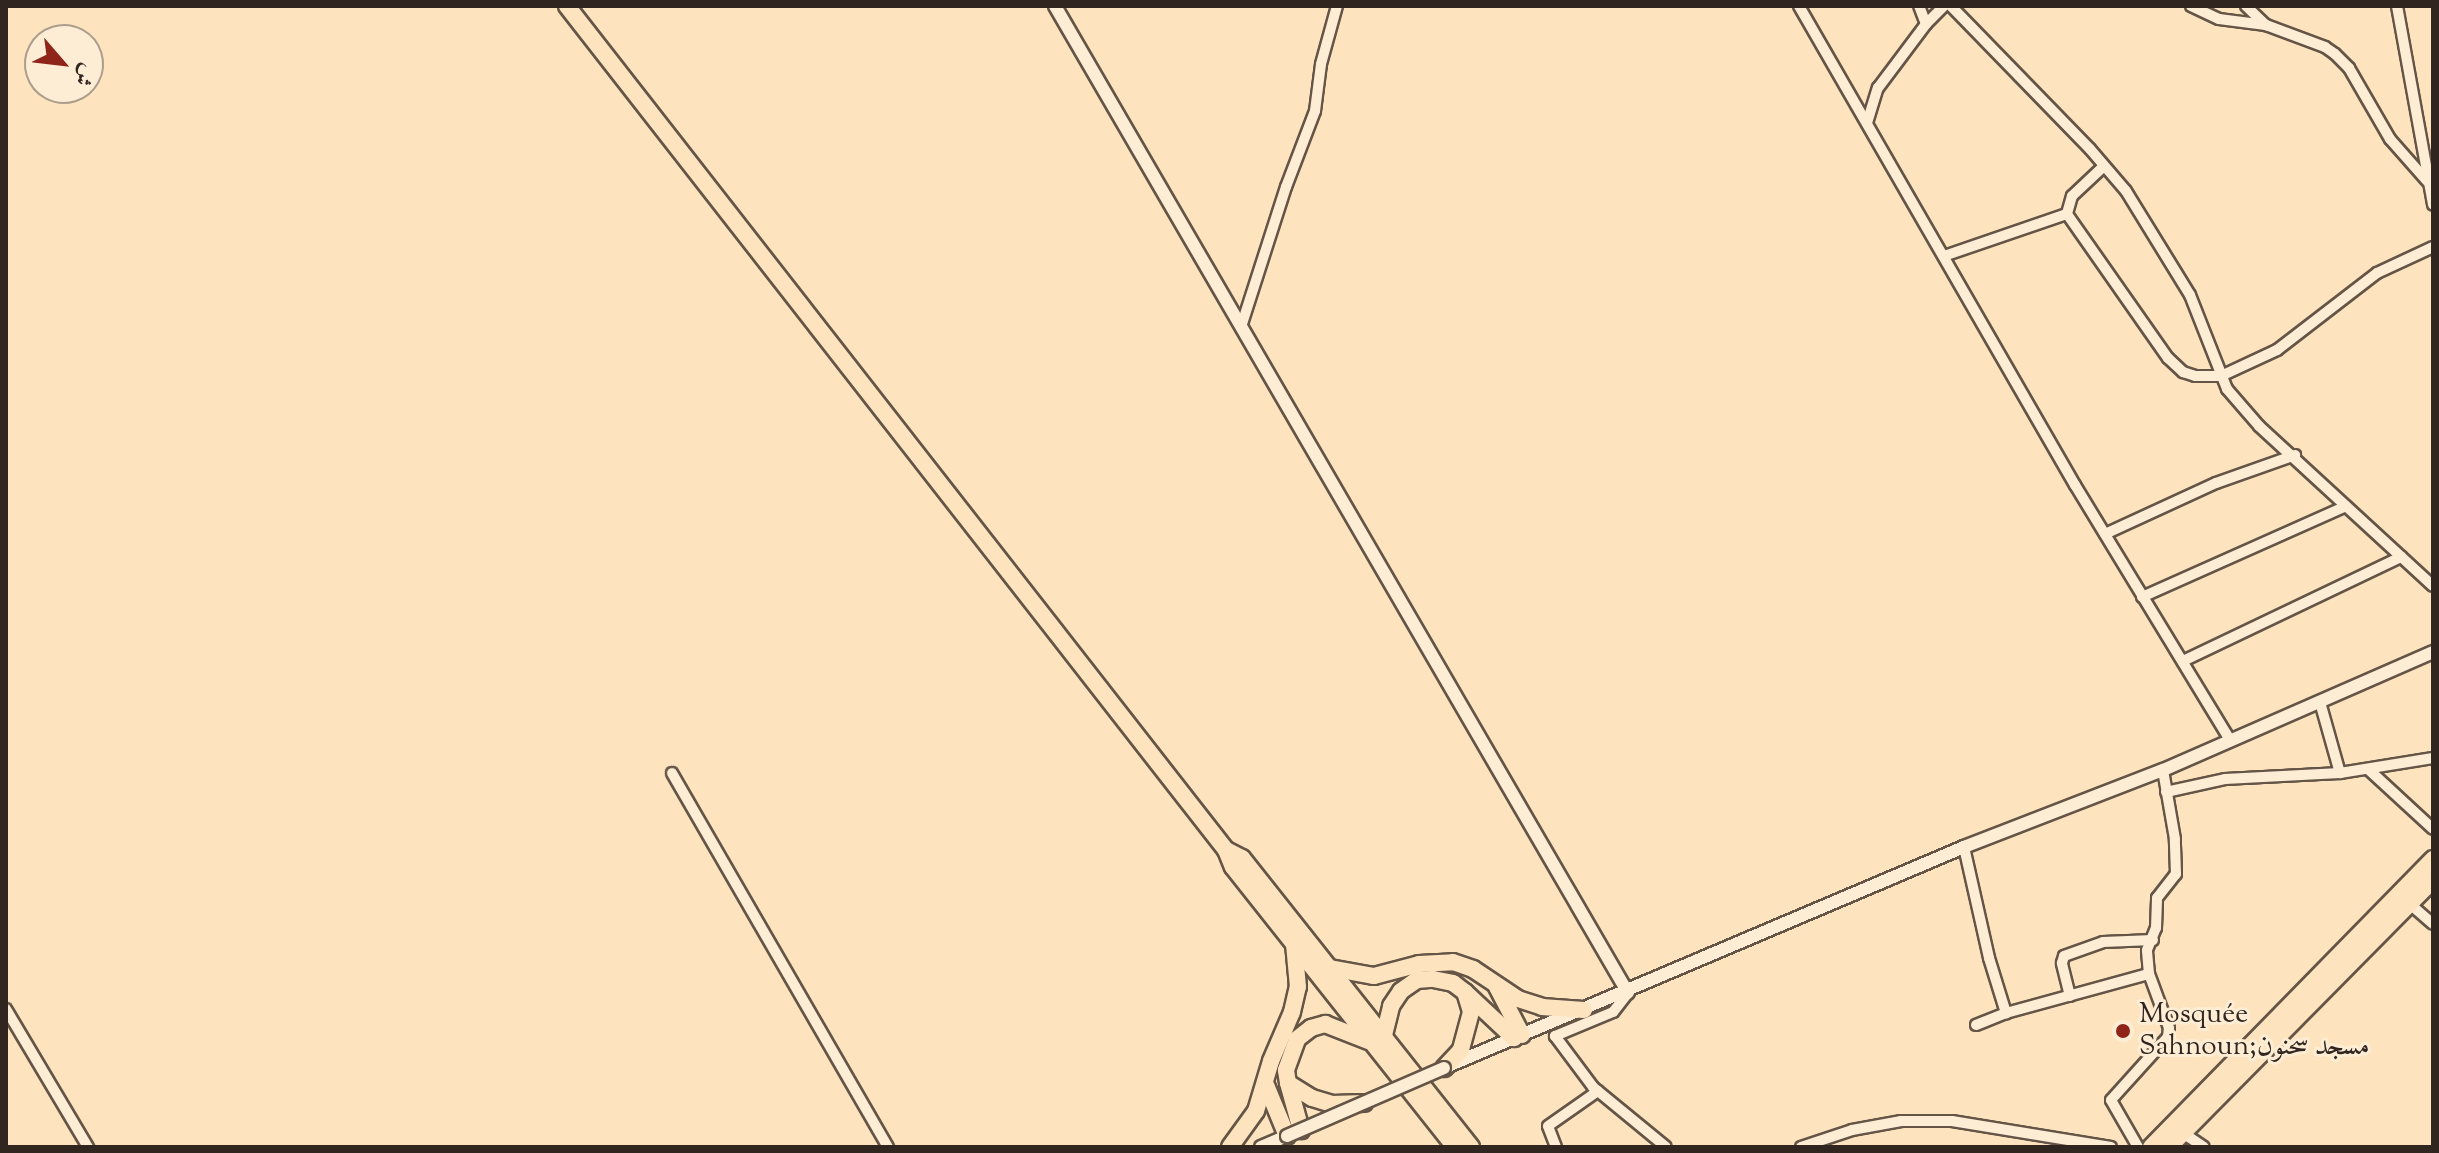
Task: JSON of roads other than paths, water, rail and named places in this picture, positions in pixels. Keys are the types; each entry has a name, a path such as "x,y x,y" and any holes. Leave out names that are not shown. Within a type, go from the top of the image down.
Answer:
{"main road":[{"path":"567,6 1226,850 1233,867 1471,1147"},
{"path":"1226,850 1242,858 1330,968 1455,1147"},
{"path":"2169,1147 2433,859"},
{"path":"2151,1147 2433,880"},
{"path":"1230,1147 1256,1111 1298,987 1294,942"},
{"path":"1330,968 1374,976 1419,964 1453,962 1473,969 1518,999 1542,1007 1584,1010"},
{"path":"1378,1038 1401,991 1417,980 1433,979 1453,983 1518,1036"},
{"path":"1496,986 1518,1036"},
{"path":"1444,1068 1461,1050 1468,1032 1471,1012 1465,992"},
{"path":"1294,1133 1288,1060 1297,1039 1311,1028 1325,1024 1378,1038"},
{"path":"1288,1083 1312,1098 1332,1104 1364,1103"},
{"path":"1266,1085 1294,1133"}],"street":[{"path":"1241,327 1286,187 1315,111 1321,64 1337,6"},
{"path":"1799,6 2105,534 2230,740"},
{"path":"1919,6 1926,24"},
{"path":"1867,123 1878,88 1926,24 1944,6"},
{"path":"1951,6 2104,166 2139,211 2190,295 2227,389 2259,426 2295,455 2433,586"},
{"path":"2191,6 2219,19 2266,25 2325,47 2335,54 2349,68 2390,139 2427,181"},
{"path":"2246,6 2266,25"},
{"path":"2397,6 2428,155 2427,181 2433,205"},
{"path":"1062,8 1241,327 1628,993"},
{"path":"2067,214 2072,196 2104,166"},
{"path":"1944,256 2067,214"},
{"path":"2067,214 2176,367 2195,376 2221,376 2299,336 2377,273 2433,247"},
{"path":"2105,534 2216,483 2295,455"},
{"path":"2142,597 2346,506"},
{"path":"2183,661 2401,557"},
{"path":"1261,1147 1518,1036 1628,993 1964,847 2163,770 2433,652"},
{"path":"2320,702 2340,773"},
{"path":"2166,792 2225,779 2340,773 2433,758"},
{"path":"2368,769 2433,829"},
{"path":"2138,1147 2111,1100 2168,1037 2169,1028 2149,974 2147,950 2153,940 2157,898 2176,874 2175,839 2163,770"},
{"path":"672,773 801,991 888,1147"},
{"path":"1964,847 1989,958 2006,1013"},
{"path":"2410,904 2433,924"},
{"path":"2070,996 2062,963 2064,956 2103,942 2153,940"},
{"path":"1976,1025 2006,1013 2149,974"},
{"path":"1628,993 1613,1012 1555,1035 1598,1091 1666,1147"},
{"path":"6,1009 88,1147"},
{"path":"1556,1147 1548,1126 1598,1091"},
{"path":"1801,1147 1852,1130 1914,1121 1993,1127 2111,1147"},
{"path":"2183,1133 2204,1147"}],"place":[{"name":"Mosquée Sahnoun;مسجد سحنون","path":"2123,1031"}]}
